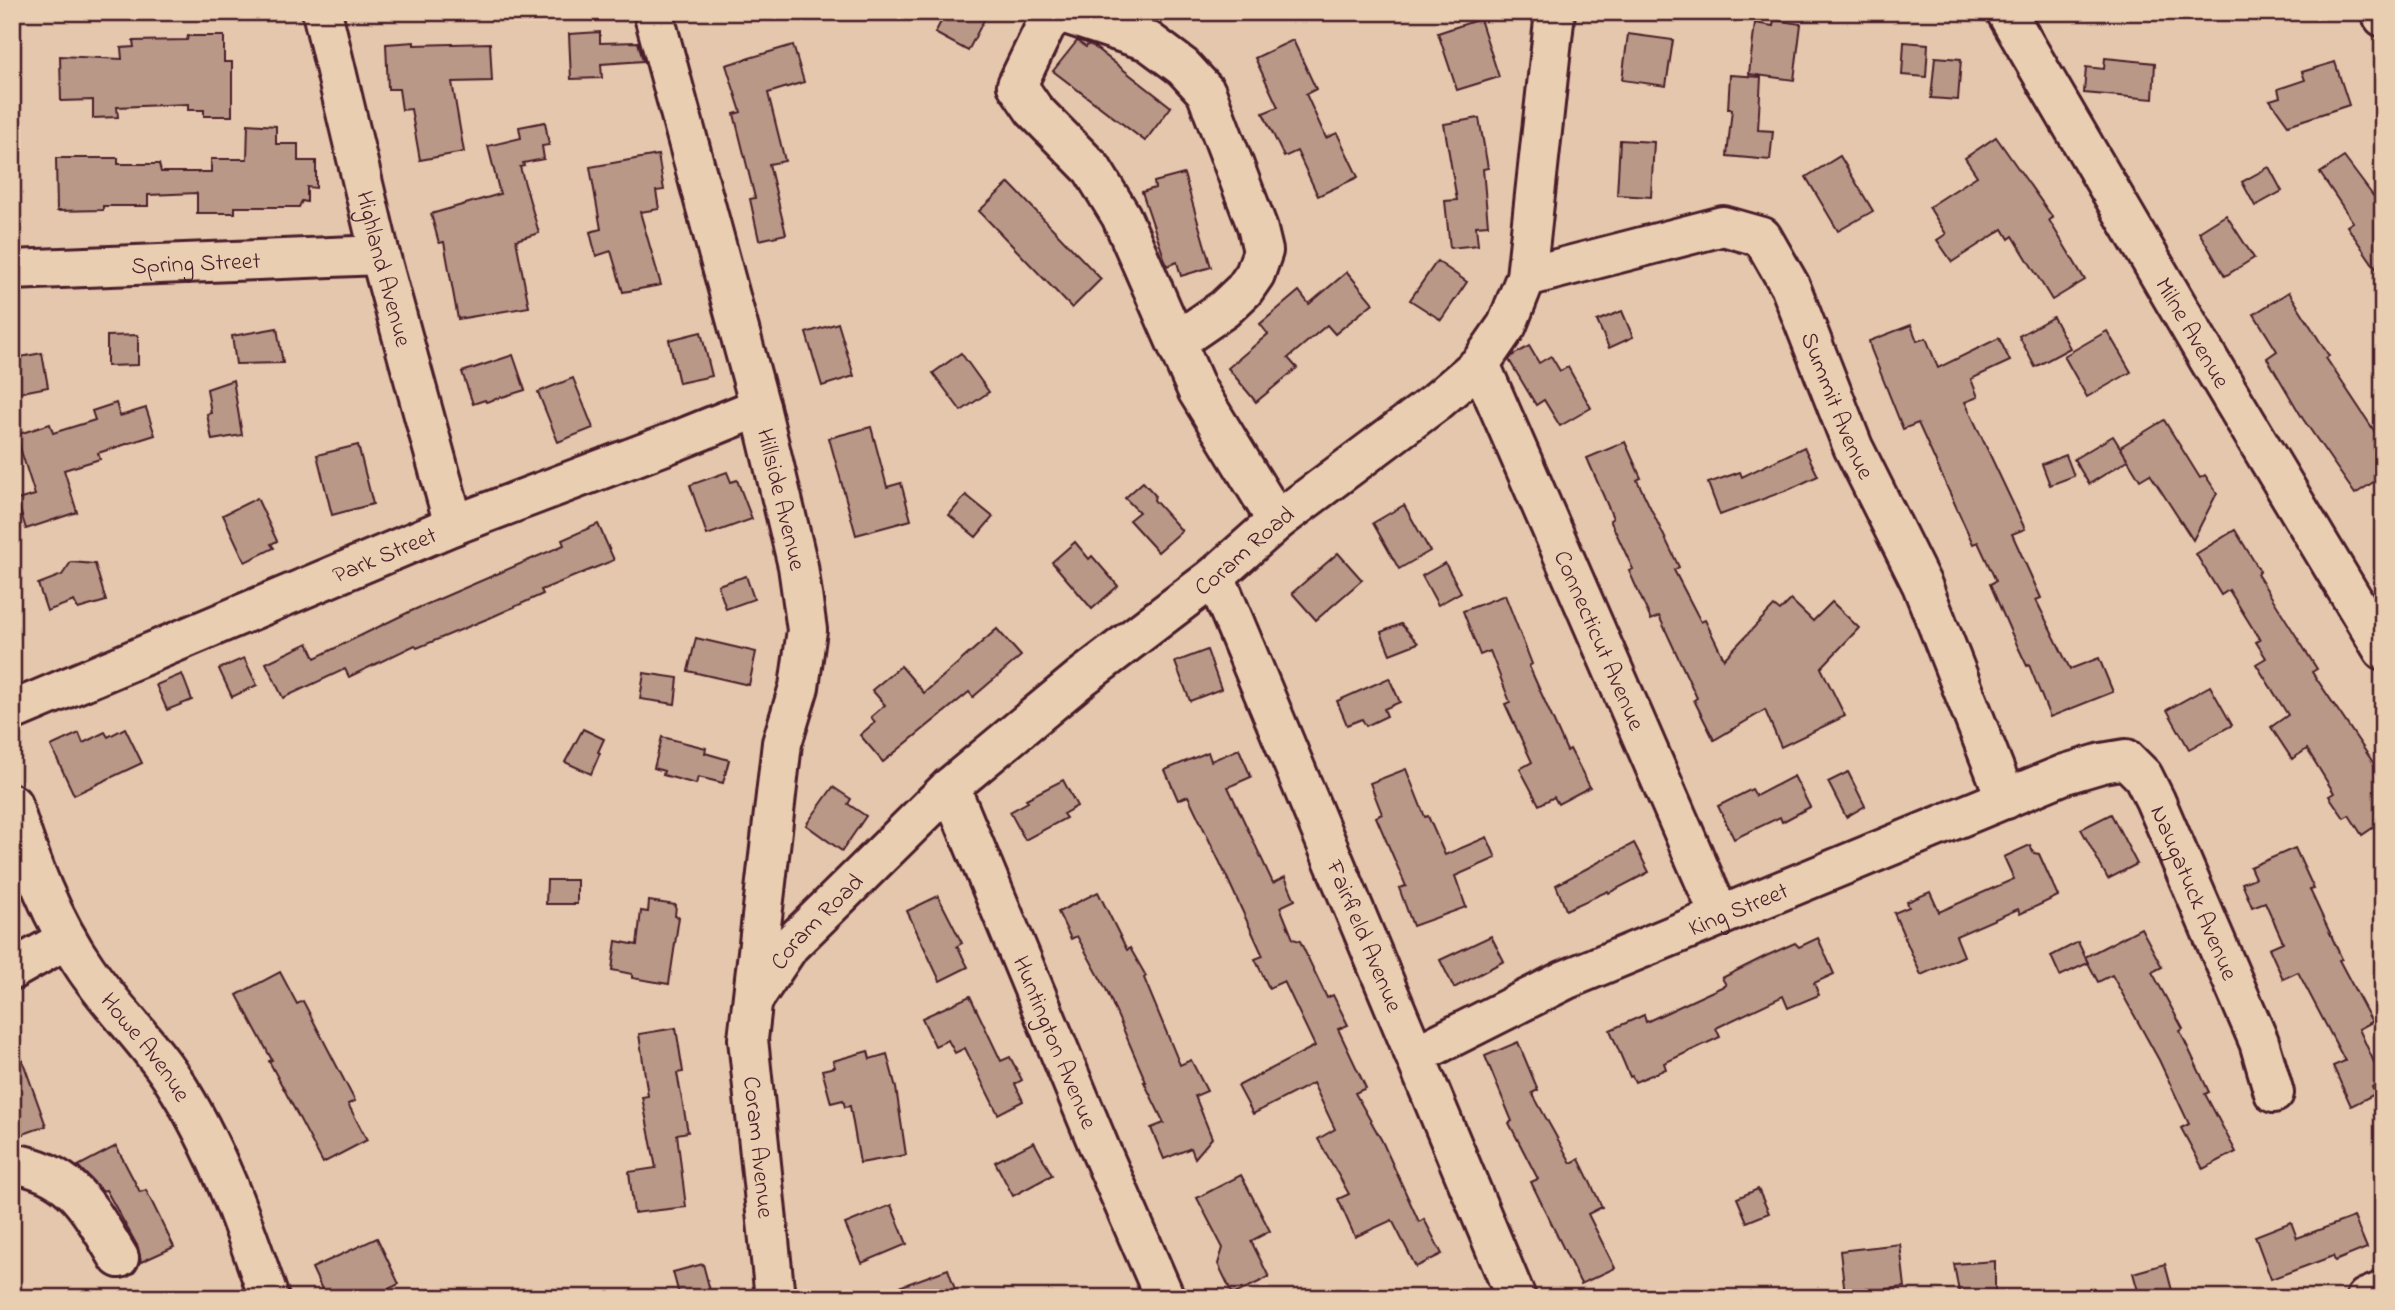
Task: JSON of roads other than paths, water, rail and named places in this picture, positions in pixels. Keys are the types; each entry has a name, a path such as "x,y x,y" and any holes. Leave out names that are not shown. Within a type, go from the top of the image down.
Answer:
{"street":[{"name":"Highland Avenue","path":"322,12 380,255 454,525"},
{"name":"Hillside Avenue","path":"653,12 760,407 798,566 807,630 799,687 782,743 755,997"},
{"path":"1176,342 1224,309 1244,290 1255,274 1263,251 1257,226 1206,92 1183,67 1148,41 1059,12 1046,24 1017,85 1034,110 1092,169 1121,216 1176,342 1197,390 1277,521"},
{"name":"Coram Road","path":"755,997 790,945 950,788 1082,678 1214,576 1277,521 1436,402 1480,364 1507,325 1526,277 1555,12"},
{"name":"Milne Avenue","path":"2006,12 2209,360 2383,650"},
{"name":"Summit Avenue","path":"1526,277 1723,226 1762,237 1790,286 1853,447 1922,585 2006,799"},
{"name":"Spring Street","path":"12,270 380,255"},
{"name":"Connecticut Avenue","path":"1480,364 1720,916"},
{"name":"Park Street","path":"12,711 454,525 676,442 760,407"},
{"name":"Fairfield Avenue","path":"1214,576 1516,1298"},
{"name":"Naugatuck Avenue","path":"2065,774 2126,759 2143,776 2259,1042 2274,1093"},
{"name":"King Street","path":"1416,1055 1565,980 2065,774"},
{"name":"Huntington Avenue","path":"950,788 1165,1298"},
{"name":"Howe Avenue","path":"12,804 26,849 51,910 67,939 86,970 172,1079 208,1140 247,1234 269,1298"},
{"path":"12,970 67,939"},
{"name":"Coram Avenue","path":"755,997 748,1039 775,1298"},
{"path":"12,1163 30,1166 64,1181 85,1202 119,1258"},
{"path":"2366,1298 2383,1291"}]}
